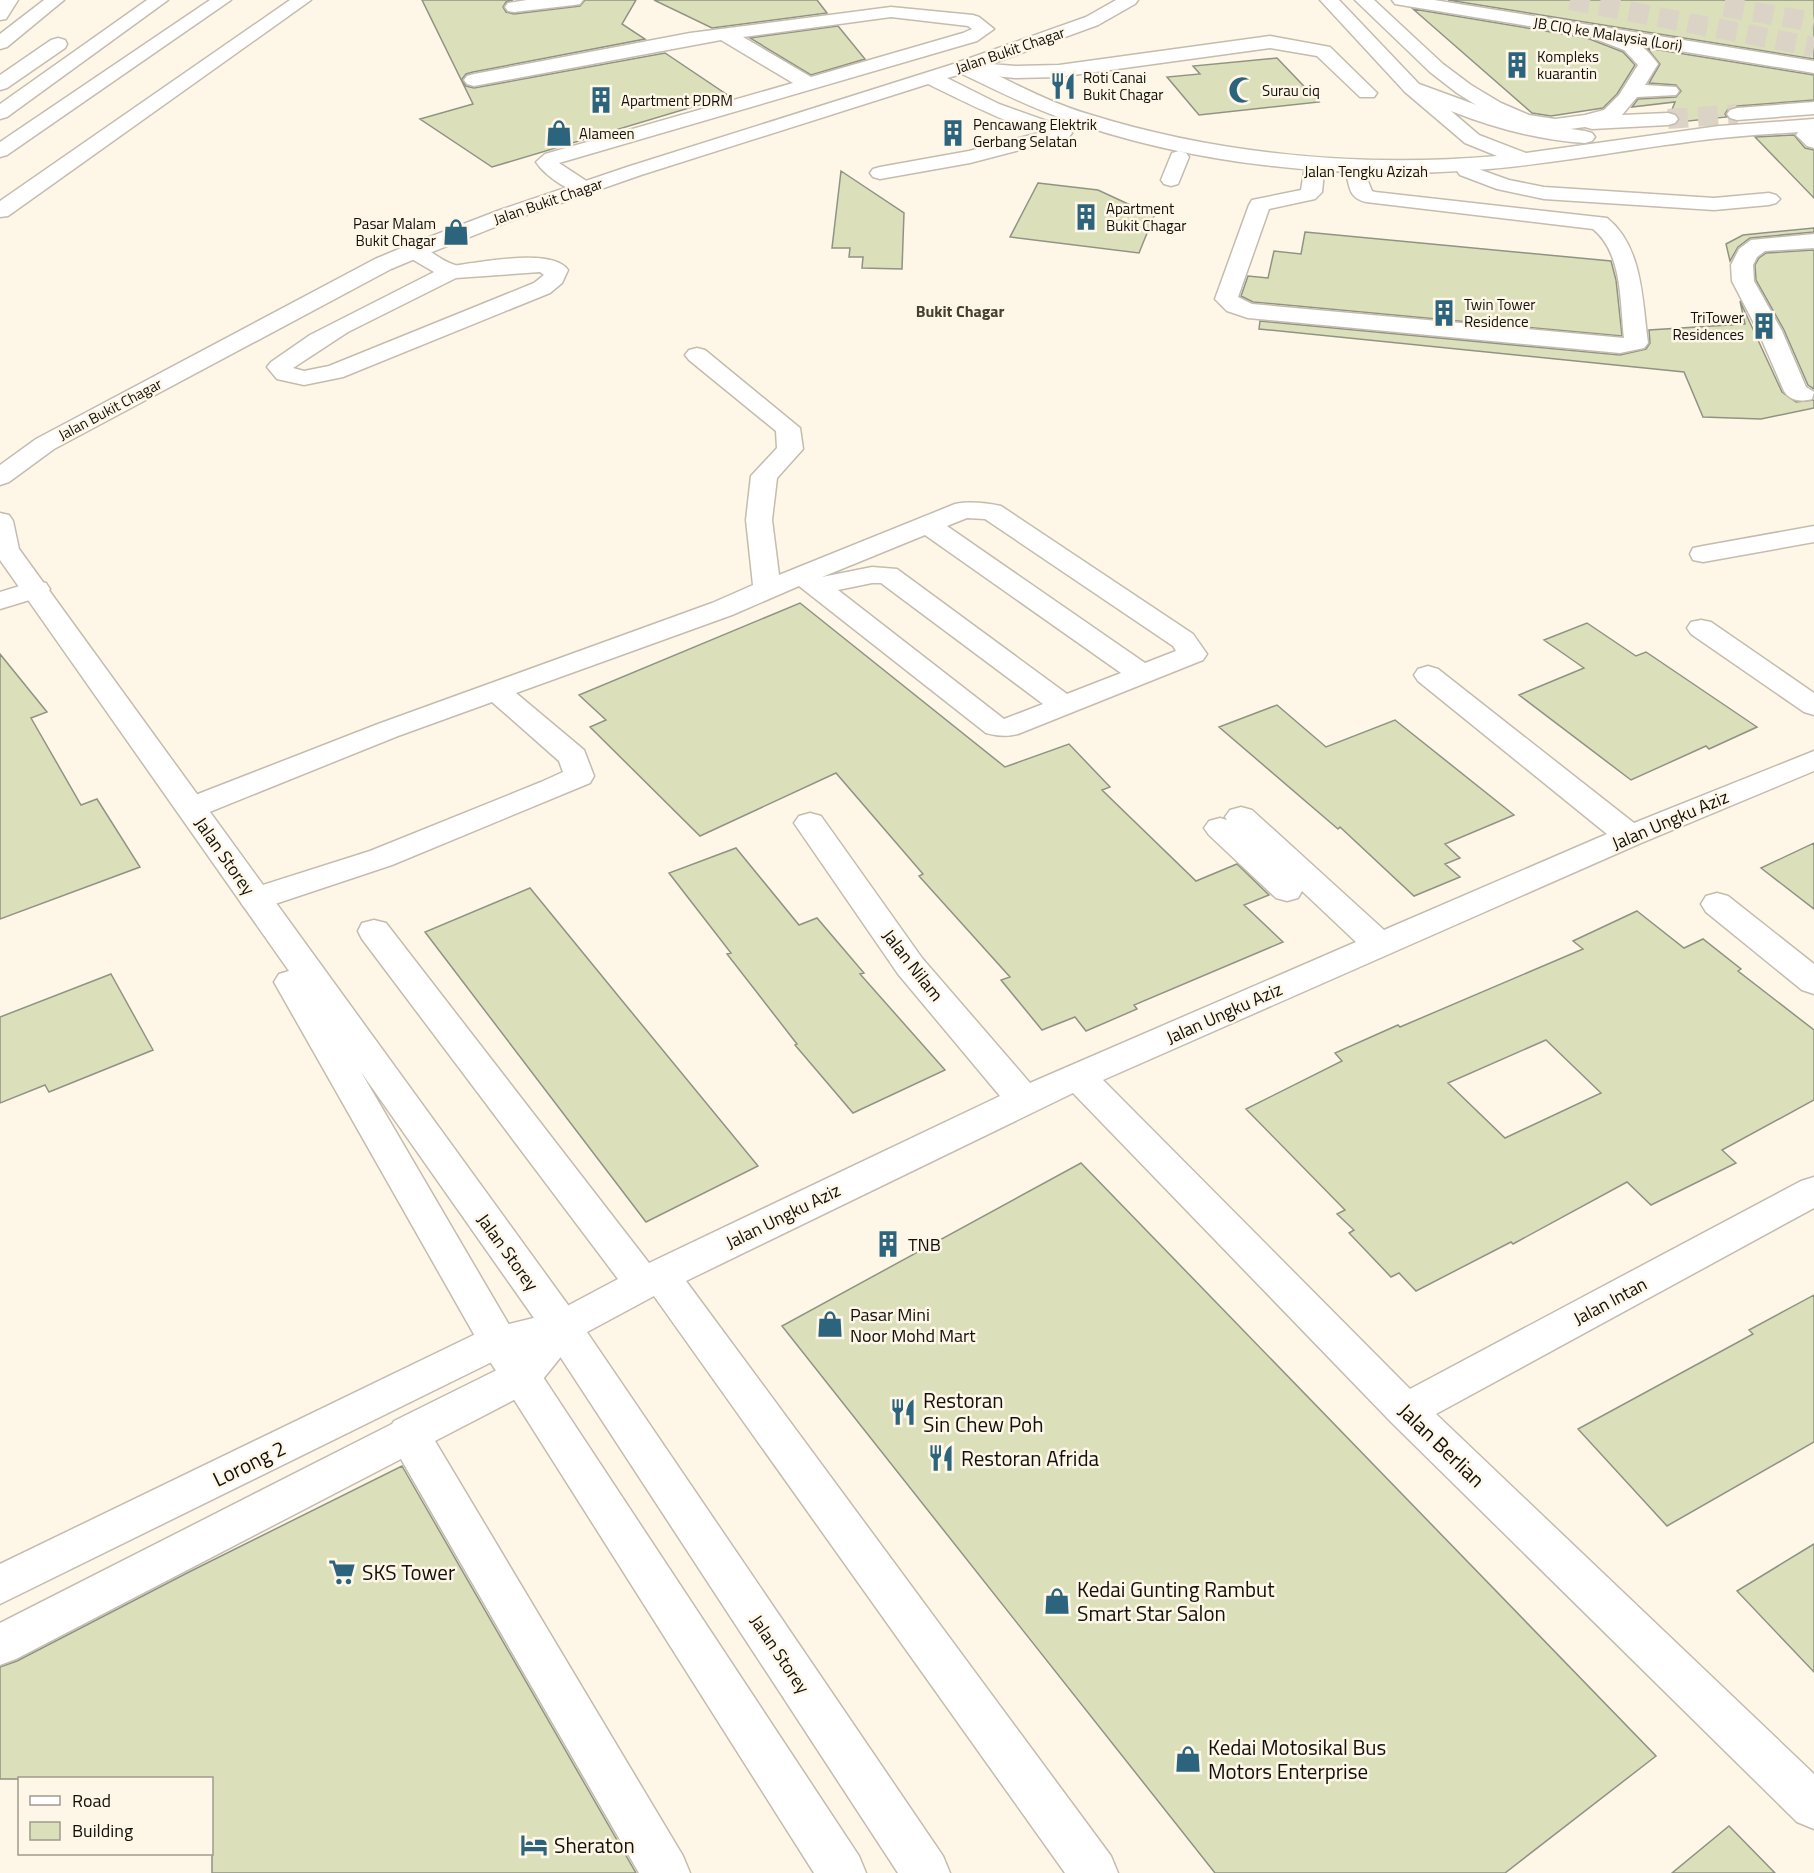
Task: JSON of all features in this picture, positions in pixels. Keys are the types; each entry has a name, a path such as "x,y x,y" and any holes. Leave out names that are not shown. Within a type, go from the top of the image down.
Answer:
{"main road":[{"path":"0,15 9,0"},
{"path":"0,113 159,0"},
{"path":"0,151 222,0"},
{"path":"0,211 302,0"},
{"path":"514,7 574,0"},
{"name":"Jalan Bukit Chagar","path":"0,477 45,444 413,250 584,188 963,67 1092,21 1129,0"},
{"path":"1329,0 1412,88 1472,139 1531,161"},
{"path":"1364,0 1385,10 1459,87 1500,111 1543,124 1576,124 1667,101"},
{"name":"JB CIQ ke Malaysia (Lori)","path":"1401,0 1814,68"},
{"path":"0,43 55,1"},
{"path":"474,80 724,34 891,12 973,21 985,29 970,37 552,158 546,162 584,188"},
{"path":"0,84 75,32"},
{"path":"1576,124 1625,97 1648,64 1631,46 1594,32"},
{"path":"724,34 809,84"},
{"path":"963,67 1015,72 1059,71 1270,42 1323,51 1367,93"},
{"name":"Jalan Tengku Azizah","path":"963,67 1040,103 1080,118 1209,149 1298,160 1368,165 1472,167"},
{"name":"Jalan Tengku Azizah","path":"930,77 992,108 1062,133 1179,157 1314,172 1472,167 1812,134"},
{"path":"1412,88 1510,127 1541,133 1603,137 1718,132"},
{"path":"1625,97 1667,101"},
{"path":"1625,97 1667,101"},
{"path":"1737,114 1814,108"},
{"name":"Jalan Tengku Azizah","path":"1531,161 1718,132 1812,134"},
{"path":"880,173 970,157 1062,133"},
{"path":"1472,139 1477,149 1472,167 1504,185 1544,193 1714,204 1769,199"},
{"path":"1171,180 1179,157"},
{"path":"1314,172 1311,192 1308,195 1260,205 1226,299 1234,306 1248,311 1609,345 1629,346 1636,343 1622,251 1607,227 1599,223 1373,198 1363,195 1356,172"},
{"path":"1803,394 1796,391 1770,332 1743,281 1742,265 1747,254 1759,245 1814,241"},
{"path":"413,250 451,272 533,265 542,265 557,270 554,278 542,288 335,372 304,378 285,374 279,367 339,329 451,272"},
{"path":"697,355 788,428 790,449 764,476 759,520 767,589"},
{"path":"964,510 992,512 1183,640 1192,654 1008,728 996,727 809,580 964,510"},
{"path":"0,521 6,549 191,808 388,730 722,609 767,589 809,580 887,575 1065,706"},
{"path":"928,525 1142,674"},
{"path":"1703,554 1814,534"},
{"path":"0,601 36,590"},
{"path":"1701,628 1814,706"},
{"path":"1428,675 1630,836"},
{"path":"255,899 381,858 579,776 573,757 496,691"},
{"name":"Jalan Ungku Aziz","path":"498,1341 562,1327 651,1279 1024,1100 1630,836 1814,760"},
{"name":"Jalan Storey","path":"191,808 562,1327 926,1873"},
{"name":"Jalan Storey","path":"191,808 498,1341 839,1872"},
{"path":"1230,822 1369,950"},
{"name":"Jalan Nilam","path":"810,823 910,966 1024,1100"},
{"path":"1717,904 1814,982"},
{"path":"374,931 651,1279 1094,1873"},
{"name":"Jalan Berlian","path":"1078,1077 1406,1411 1814,1806"},
{"name":"Jalan Intan","path":"1406,1411 1814,1191"},
{"path":"0,1645 408,1433 521,1377 562,1327"},
{"name":"Lorong 2","path":"0,1585 498,1341"},
{"path":"408,1433 666,1873"}],"building":[{"path":"422,0 513,0 506,2 503,7 506,12 514,14 580,6 585,0 636,0 622,24 645,39 473,72 466,74 462,79 466,86 474,88 665,53 729,96 492,167 420,119 473,104"},
{"path":"654,0 817,0 827,13 712,28"},
{"path":"1448,0 1814,0 1814,59"},
{"name":"Kompleks kuarantin","path":"1413,9 1587,38 1623,52 1635,65 1617,94 1603,108 1551,116 1532,113"},
{"path":"838,26 865,59 811,75 750,38"},
{"path":"1647,48 1814,75 1814,100 1737,106 1728,109 1725,114 1727,117 1679,122 1677,114 1671,112 1675,102 1632,107 1638,99 1676,97 1681,91 1676,85 1649,83 1660,64"},
{"name":"Surau ciq","path":"1277,58 1319,102 1199,115 1167,77 1200,74 1193,66"},
{"path":"1794,135 1805,148 1814,150 1814,198 1755,137"},
{"path":"841,171 904,213 902,269 862,268 863,257 849,257 850,248 832,248"},
{"name":"Apartment Bukit Chagar","path":"1038,183 1098,190 1154,216 1139,253 1010,237"},
{"path":"1814,228 1814,232 1750,238 1738,247 1730,261 1726,244 1743,235"},
{"name":"Twin Tower Residence","path":"1305,232 1611,261 1616,280 1622,336 1253,302 1241,296 1248,276 1268,278 1274,251 1301,254"},
{"path":"1814,250 1814,389 1808,385 1784,330 1756,280 1755,265 1766,253"},
{"path":"1740,301 1782,392 1796,402 1814,400 1814,408 1761,419 1703,417 1684,372 1259,329 1260,321 1620,355 1646,349 1650,343 1649,330 1745,324"},
{"path":"800,603 1005,767 1069,744 1110,787 1102,790 1196,881 1237,864 1269,895 1244,905 1283,942 1134,1005 1137,1009 1086,1031 1075,1017 1042,1030 1001,980 1010,977 919,876 923,874 836,773 700,836 590,727 606,720 579,695"},
{"path":"1587,623 1636,656 1646,652 1757,727 1709,749 1706,746 1631,780 1519,695 1584,668 1544,640"},
{"path":"0,654 47,712 31,718 81,805 97,799 140,867 0,919"},
{"path":"1277,705 1326,747 1395,720 1514,815 1445,844 1460,858 1445,864 1460,877 1414,896 1340,827 1338,829 1219,727"},
{"path":"1814,843 1814,909 1761,868"},
{"path":"736,848 799,925 817,918 864,973 860,974 945,1070 853,1113 795,1045 797,1044 727,954 731,953 669,873"},
{"path":"530,888 758,1166 646,1222 425,932"},
{"path":"1637,911 1684,948 1703,939 1741,969 1738,971 1814,1030 1814,1100 1722,1150 1736,1163 1651,1205 1627,1182 1513,1244 1511,1242 1416,1291 1399,1273 1391,1277 1349,1233 1354,1230 1337,1214 1345,1210 1246,1109 1342,1061 1335,1053 1583,949 1573,941","holes":["1546,1040 1601,1093 1505,1138 1448,1083"]},
{"path":"111,974 153,1050 49,1092 45,1085 0,1103 0,1017"},
{"path":"1081,1163 1656,1756 1505,1873 1215,1873 782,1326"},
{"path":"1814,1295 1814,1442 1667,1526 1578,1429 1753,1334 1749,1330"},
{"name":"SKS Tower","path":"402,1466 636,1873 212,1873 213,1777 18,1777 18,1779 0,1779 0,1667 17,1661"},
{"path":"1814,1544 1814,1672 1737,1591"},
{"path":"1729,1826 1775,1873 1672,1873"}],"tunnel":[{"path":"1570,0 1814,47"},
{"path":"1724,7 1814,22"},
{"path":"1668,119 1737,114"}],"place":[{"name":"Kompleks kuarantin","path":"1517,65"},
{"name":"Roti Canai Bukit Chagar","path":"1063,86"},
{"name":"Surau ciq","path":"1242,90"},
{"name":"Apartment PDRM","path":"601,100"},
{"name":"Alameen","path":"559,133"},
{"name":"Pencawang Elektrik Gerbang Selatan","path":"953,133"},
{"name":"Apartment Bukit Chagar","path":"1086,217"},
{"name":"Pasar Malam Bukit Chagar","path":"456,232"},
{"name":"Twin Tower Residence","path":"1444,313"},
{"name":"TriTower Residences","path":"1764,326"},
{"name":"TNB","path":"888,1244"},
{"name":"Pasar Mini Noor Mohd Mart","path":"830,1324"},
{"name":"Restoran Sin Chew Poh","path":"903,1412"},
{"name":"Restoran Afrida","path":"941,1458"},
{"name":"SKS Tower","path":"342,1572"},
{"name":"Kedai Gunting Rambut Smart Star Salon","path":"1057,1601"},
{"name":"Kedai Motosikal Bus Motors Enterprise","path":"1188,1759"},
{"name":"Sheraton","path":"534,1845"}],"district":[{"name":"Bukit Chagar","path":"960,311"}]}
